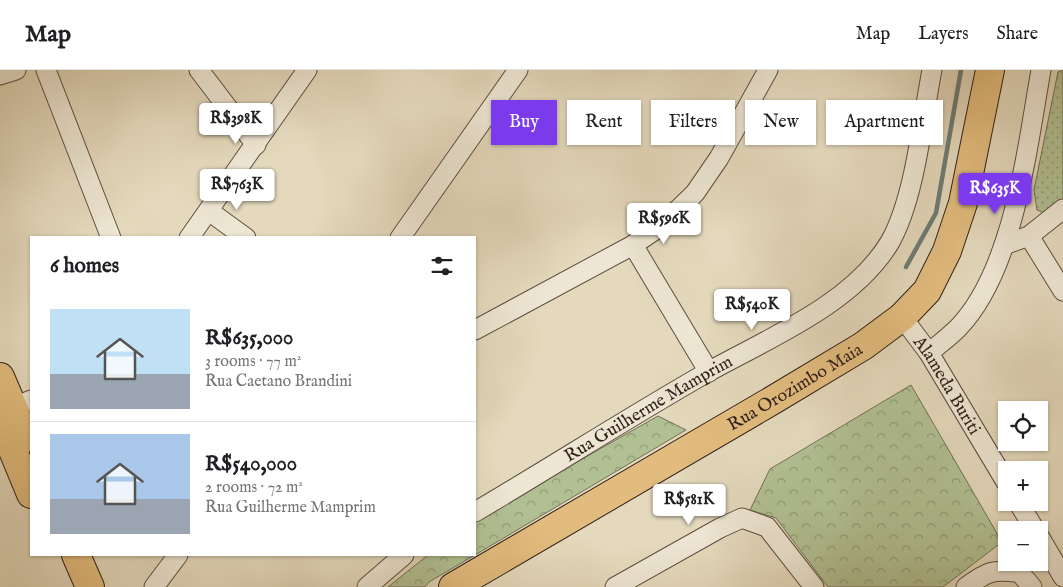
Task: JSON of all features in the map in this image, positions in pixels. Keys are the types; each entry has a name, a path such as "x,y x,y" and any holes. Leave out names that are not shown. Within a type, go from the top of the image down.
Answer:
{"main road":[{"name":"Rua Orozimbo Maia","path":"453,587 774,400 863,346 902,317 927,291 947,251 963,203 990,70"},
{"path":"0,377 11,409 30,490"},
{"path":"11,409 30,449"},
{"path":"56,556 70,587"},
{"path":"76,556 90,587"}],"street":[{"path":"0,75 16,70"},
{"path":"46,70 109,236"},
{"path":"199,70 256,145"},
{"path":"190,236 307,70"},
{"path":"401,236 518,70"},
{"path":"476,329 633,245 662,226 695,193 718,158 768,70"},
{"name":"Rua Guilherme Mamprim","path":"476,511 709,372 774,339 847,289 873,266 890,241 908,200 932,70"},
{"path":"928,353 958,328 975,306 1004,245 1022,181 1041,70"},
{"path":"1004,245 1029,236 1063,208"},
{"path":"209,211 243,236"},
{"path":"1029,236 1063,292"},
{"path":"633,245 709,372"},
{"name":"Alameda Buriti","path":"902,317 928,353 998,469"},
{"path":"629,584 720,528 742,518 767,527 814,587"},
{"path":"1048,551 1063,577"},
{"path":"154,587 177,556"},
{"path":"367,587 403,556"},
{"path":"966,587 986,572 1004,570 1020,574 1032,587"}],"green space":[{"path":"1063,70 1063,203 1047,214 1037,210 1034,190 1058,72"},
{"path":"911,385 998,535 998,545 943,587 828,587 776,518 750,510 770,469"},
{"path":"658,416 686,430 476,554 476,521 494,509"},
{"path":"427,556 473,556 429,582 425,587 388,587"}],"waterway":[{"path":"906,267 936,213 961,70"}]}
